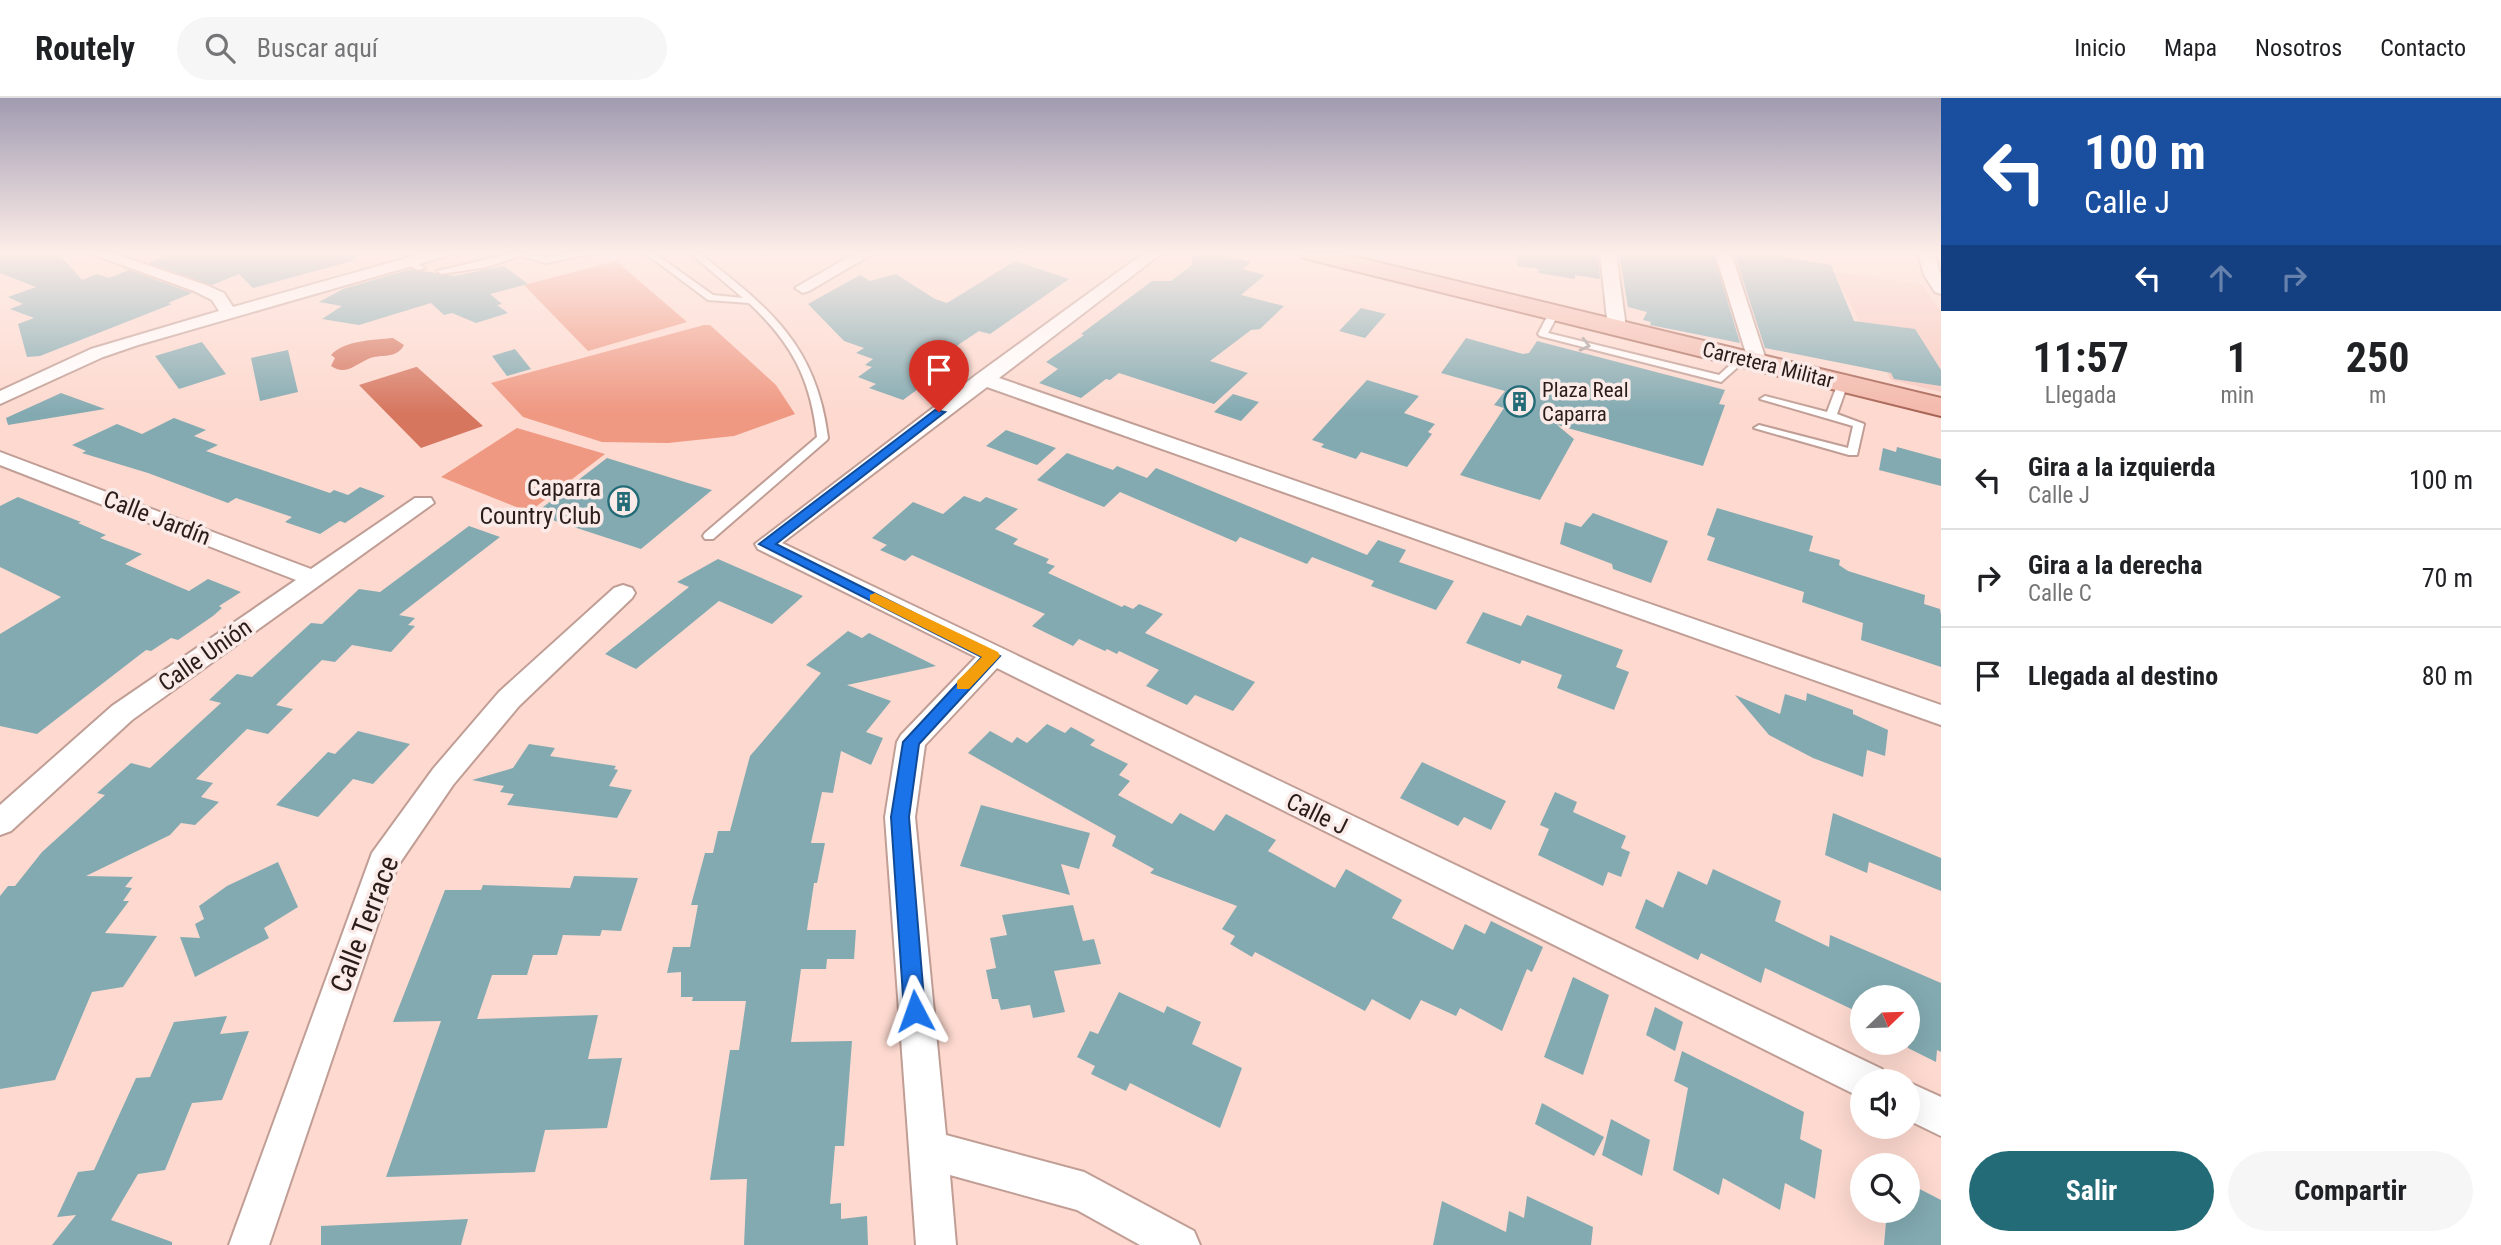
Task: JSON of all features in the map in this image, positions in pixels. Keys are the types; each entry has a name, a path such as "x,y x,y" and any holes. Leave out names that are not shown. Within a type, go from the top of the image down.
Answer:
{"main road":[{"name":"Carretera Militar","path":"1529,307 1941,407"}],"street":[{"path":"225,307 229,313"},
{"path":"0,398 97,353 254,307"},
{"path":"983,379 1081,307"},
{"path":"1615,307 1618,328"},
{"path":"1736,307 1750,361"},
{"path":"983,379 1941,715"},
{"name":"Calle J","path":"983,379 766,544 1850,1073"},
{"name":"Calle Jardín","path":"0,458 314,579"},
{"name":"Calle Unión","path":"4,813 122,713 423,503"},
{"name":"Calle Terrace","path":"249,1245 383,862 443,777 509,699 623,593"},
{"path":"936,1245 900,817 911,742 993,656"},
{"path":"1920,1106 1941,1116"},
{"path":"926,1149 1084,1192 1181,1245"}],"lane":[{"path":"709,536 823,438 822,409 799,355 760,307"},
{"path":"1554,313 1543,334 1721,379 1750,361"},
{"path":"1831,416 1843,383"},
{"path":"1759,428 1853,453 1859,424 1765,399"}],"shaded area":[{"path":"545,307 669,307 687,322 588,351"},
{"path":"1852,307 1938,307 1941,311 1941,392 1891,380"},
{"path":"710,325 776,385 795,414 734,436 668,443 602,442 523,417 491,383"},
{"path":"393,338 404,345 397,353 373,357 345,370 331,366 335,358 331,355 344,346"},
{"path":"417,367 483,426 421,448 359,385"},
{"path":"517,428 605,454 529,512 441,477"}],"building":[{"path":"16,307 166,307 40,356 27,357 18,324 34,318 10,309"},
{"path":"341,307 419,307 359,325 322,319"},
{"path":"435,307 499,307 508,313 476,323 452,313 444,315"},
{"path":"810,307 1029,307 990,334 979,331 919,371 929,375 920,382 925,384 903,400 869,388 876,384 858,377 872,367 865,365 873,359 856,353 864,348 844,341"},
{"path":"1118,307 1283,307 1260,329 1251,330 1210,361 1248,373 1214,404 1119,373 1110,380 1106,379 1081,398 1039,383 1058,369 1046,362 1084,335 1081,334"},
{"path":"1628,307 1729,307 1740,343 1650,325 1651,322 1643,320 1647,312"},
{"path":"1751,307 1848,307 1854,321 1915,329 1941,370 1941,386 1894,379 1891,373 1765,348"},
{"path":"1361,308 1386,314 1365,338 1339,331"},
{"path":"1466,338 1523,354 1529,353 1537,341 1725,390 1719,404 1725,405 1703,466 1557,425 1574,439 1540,500 1460,475 1504,408 1494,405 1505,391 1441,373"},
{"path":"202,342 226,374 179,389 155,356"},
{"path":"515,349 531,369 507,376 492,356"},
{"path":"288,350 298,392 260,401 251,358"},
{"path":"1367,380 1419,396 1404,413 1435,424 1428,432 1432,434 1407,467 1361,452 1356,459 1321,447 1324,444 1312,440"},
{"path":"61,393 105,409 8,425 6,418"},
{"path":"1233,394 1259,402 1241,421 1214,412"},
{"path":"174,418 206,430 194,436 218,445 206,451 330,493 334,490 348,495 360,487 385,496 345,523 340,521 320,534 285,522 292,517 236,498 228,503 148,473 82,453 86,451 72,445 117,424 142,434"},
{"path":"1006,430 1056,448 1037,465 986,446"},
{"path":"1897,447 1941,459 1941,486 1879,470 1883,448 1896,452"},
{"path":"1067,453 1113,470 1117,466 1147,478 1156,468 1367,555 1378,540 1406,550 1399,562 1454,581 1436,610 1371,586 1374,581 1312,557 1307,564 1240,537 1236,542 1120,492 1104,507 1037,480"},
{"name":"Caparra Country Club","path":"607,458 712,490 641,549 534,514"},
{"path":"964,496 980,502 986,497 1018,509 995,529 1018,539 1013,544 1049,559 1046,563 1055,566 1048,573 1122,607 1124,605 1133,609 1139,604 1163,614 1145,633 1255,682 1233,711 1195,695 1187,705 1146,686 1159,670 1119,651 1117,654 1107,649 1105,651 1079,639 1073,646 1032,626 1045,614 912,555 905,561 880,550 887,545 872,538 913,502 943,514"},
{"path":"18,497 81,522 78,523 106,535 100,538 142,554 125,564 189,591 208,579 241,592 219,606 222,608 213,616 178,640 171,638 151,651 146,650 37,734 0,726 0,634 61,597 0,567 0,506"},
{"path":"1717,508 1813,536 1809,551 1840,560 1839,565 1848,571 1925,595 1924,604 1940,609 1941,667 1861,640 1863,623 1802,602 1804,592 1707,560 1715,538 1707,535"},
{"path":"1593,513 1668,541 1651,583 1613,569 1612,564 1560,544 1565,522 1581,527"},
{"path":"469,526 500,537 399,615 415,618 408,625 415,626 391,652 352,645 335,662 322,660 276,705 293,709 268,734 247,729 196,779 213,783 201,797 219,802 195,825 181,823 170,835 86,876 133,877 125,887 132,888 123,901 129,901 105,933 157,936 123,987 92,992 55,1080 0,1089 0,896 8,886 15,886 42,852 105,795 97,793 131,763 150,768 221,703 209,700 237,674 252,677 311,623 322,624 359,589 380,592"},
{"path":"718,559 803,596 772,624 719,601 636,669 605,654 689,587 677,582"},
{"path":"1483,612 1521,626 1527,615 1623,650 1616,667 1629,672 1614,710 1557,688 1562,675 1522,660 1520,664 1466,643"},
{"path":"848,631 862,638 869,633 936,666 847,685 891,701 866,732 883,738 871,765 841,751 833,793 822,792 811,843 825,843 817,883 814,883 807,930 856,930 854,959 827,959 826,969 801,969 791,1042 852,1041 844,1146 835,1146 830,1204 841,1203 841,1219 867,1216 868,1245 744,1245 747,1179 710,1180 730,1050 739,1050 746,1001 692,1001 693,997 681,997 681,972 667,973 673,947 690,947 698,905 691,905 705,853 713,853 718,831 730,831 750,756 821,673 806,665"},
{"path":"1807,693 1853,710 1853,714 1888,730 1885,756 1867,750 1863,777 1813,758 1769,735 1735,695 1780,714 1785,694 1806,701"},
{"path":"1047,724 1065,733 1071,727 1095,740 1090,745 1128,764 1119,775 1130,781 1118,795 1172,824 1180,813 1214,831 1226,814 1276,840 1268,851 1335,888 1346,869 1402,900 1392,918 1453,950 1465,924 1485,934 1491,921 1543,947 1532,972 1527,969 1502,1031 1460,1008 1456,1016 1421,1000 1410,1020 1372,999 1365,1011 1255,952 1252,957 1230,944 1235,936 1222,929 1237,906 1150,873 1154,869 1112,846 1116,836 968,753 990,731 1012,743 1017,737 1027,743"},
{"path":"358,731 410,744 373,784 353,779 318,817 276,805 328,752 335,754"},
{"path":"529,744 555,748 550,756 616,766 614,769 618,770 609,786 632,790 617,818 507,805 514,794 500,792 504,786 472,780 513,768"},
{"path":"1422,762 1506,801 1491,830 1464,817 1458,826 1400,798"},
{"path":"1555,792 1577,802 1573,812 1626,836 1621,848 1630,852 1621,877 1608,872 1603,886 1538,855 1549,829 1540,825"},
{"path":"981,805 1090,833 1079,869 1061,864 1070,895 960,866"},
{"path":"1833,813 1941,858 1941,891 1869,862 1867,873 1825,855"},
{"path":"278,862 298,907 264,928 269,938 195,977 180,937 200,938 195,924 204,919 199,906 227,886"},
{"path":"1713,869 1781,901 1775,921 1829,947 1830,935 1941,983 1941,1052 1937,1050 1936,1062 1920,1054 1920,985 1850,985 1850,1008 1765,968 1761,983 1701,953 1698,960 1635,928 1646,899 1663,908 1678,871 1707,885"},
{"path":"574,876 638,878 621,931 602,930 600,936 563,935 557,955 533,955 527,975 492,975 477,1019 598,1015 588,1059 622,1058 607,1128 545,1130 535,1172 386,1177 441,1021 393,1022 445,890 481,890 483,885 570,888"},
{"path":"1073,905 1083,941 1094,939 1101,964 1054,971 1065,1012 1033,1018 1030,1005 1001,1010 998,999 992,999 986,970 996,968 990,938 1007,935 1002,915"},
{"path":"1573,977 1609,995 1583,1075 1544,1057"},
{"path":"1119,992 1164,1013 1167,1006 1201,1022 1192,1044 1242,1068 1220,1128 1130,1083 1126,1091 1091,1074 1095,1066 1077,1057 1090,1031 1098,1034"},
{"path":"1655,1007 1683,1022 1675,1051 1646,1035"},
{"path":"227,1016 220,1034 249,1031 222,1100 192,1103 165,1170 138,1174 111,1220 172,1242 172,1245 52,1245 76,1215 57,1217 78,1172 94,1170 136,1078 150,1077 174,1022"},
{"path":"1682,1051 1804,1112 1800,1139 1822,1150 1815,1199 1785,1183 1780,1210 1723,1178 1719,1195 1673,1170 1688,1088 1674,1081"},
{"path":"1542,1103 1604,1137 1594,1156 1535,1124"},
{"path":"1611,1119 1650,1140 1642,1176 1602,1155"},
{"path":"1920,1189 1941,1200 1941,1245 1884,1245 1886,1223 1920,1223"},
{"path":"1527,1196 1593,1227 1591,1245 1433,1245 1442,1201 1506,1232 1509,1211 1524,1218"},
{"path":"468,1219 461,1245 321,1245 321,1226"}],"slow traffic":[{"path":"875,598 993,656 963,685"}],"place":[{"name":"Plaza Real Caparra","path":"1519,402"},
{"name":"Caparra Country Club","path":"624,502"}],"route":[{"path":"915,1011 900,817 911,742 956,691 993,656 766,544 939,412"}]}
